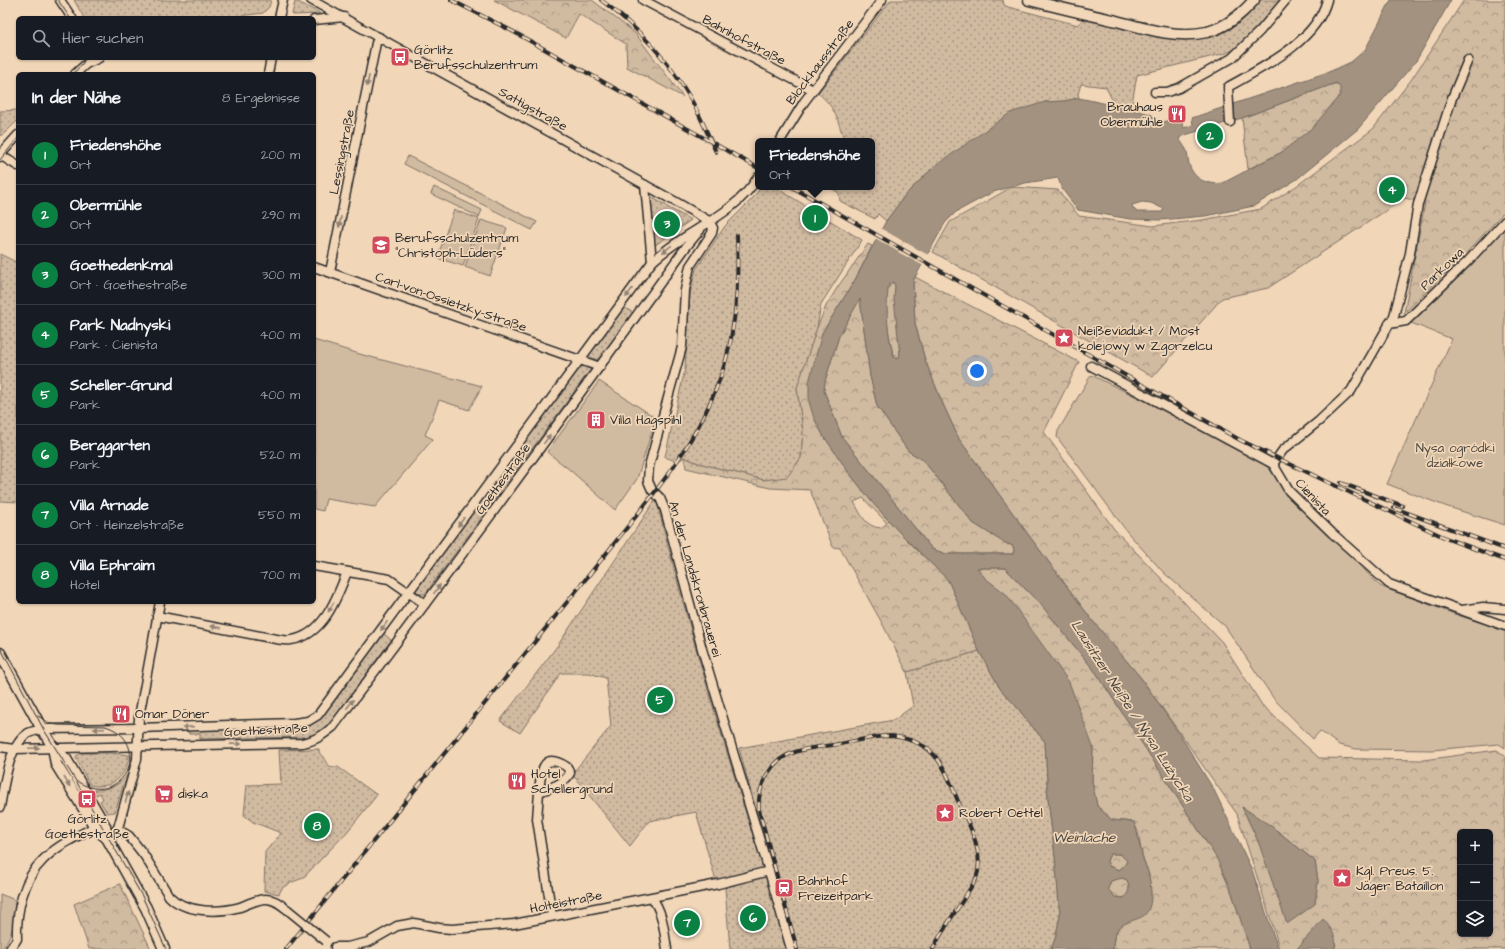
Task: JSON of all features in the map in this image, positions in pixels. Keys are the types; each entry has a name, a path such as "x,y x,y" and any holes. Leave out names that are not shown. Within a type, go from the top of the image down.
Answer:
{"main road":[{"path":"1029,0 1145,28 1182,34 1206,32 1222,26 1238,16 1254,0"},
{"path":"0,653 42,729 53,747 67,762 105,826 107,838 146,908 164,949"},
{"path":"53,747 56,764 96,830 107,838"}],"street":[{"path":"60,0 71,16"},
{"path":"279,16 283,0"},
{"name":"Sattigstraße","path":"311,0 646,185 707,223"},
{"name":"Bahnhofstraße","path":"643,0 813,90"},
{"name":"Blockhausstraße","path":"782,138 813,90 882,0"},
{"path":"1155,92 1167,92 1179,88 1219,66 1241,51 1286,0"},
{"path":"1230,122 1228,87 1286,52 1298,42 1312,28 1320,17 1327,0"},
{"path":"316,20 344,17"},
{"name":"Lessingstraße","path":"330,272 378,37"},
{"path":"77,72 86,64 94,60"},
{"path":"268,72 271,60"},
{"path":"1090,366 1273,464 1283,450 1319,421 1351,391 1394,316 1410,253 1418,204 1452,98 1468,60"},
{"path":"16,137 0,155 16,165"},
{"path":"707,223 732,206 755,180"},
{"path":"646,185 652,262"},
{"name":"Parkowa","path":"1389,324 1406,321 1469,260 1505,221"},
{"name":"Goethestraße","path":"42,729 138,728 302,723 313,719 323,710 652,262 665,250 707,223"},
{"name":"Goethestraße","path":"0,747 14,749 302,743 319,738 333,727 600,367 686,247 707,223"},
{"name":"An der Landskronbrauerei","path":"707,223 713,228 712,232 695,258 689,272 685,290 682,347 650,460 648,482 652,490 660,498 665,510 704,656 791,949"},
{"name":"Carl-von-Ossietzky-Straße","path":"316,268 580,360"},
{"path":"580,360 600,367"},
{"name":"Cienista","path":"1273,464 1289,490 1332,533 1389,584 1447,606 1462,610 1471,615 1505,626"},
{"path":"316,566 389,579 425,604"},
{"path":"157,616 276,640 291,641 306,636 320,623 334,603 347,572"},
{"path":"107,838 113,835 117,830 137,759 138,717 160,604"},
{"path":"1462,610 1483,607 1505,609"},
{"path":"0,807 14,749 26,735 42,729"},
{"path":"539,792 538,819 552,916"},
{"path":"18,949 17,929 19,908 31,875 43,860 59,847 94,826"},
{"path":"117,830 129,836 144,855 170,896 174,901 182,906 198,909 220,910 238,907 261,899 267,899 276,902 288,910 336,948"},
{"name":"Holteistraße","path":"336,948 368,945 397,926 414,923 452,929 514,924 652,898 769,871"},
{"path":"652,898 658,906 667,949"},
{"path":"10,949 17,939"}],"green space":[{"path":"74,0 271,0 269,7 263,13 240,16 83,16"},
{"path":"494,0 592,0 635,33 683,97 627,67 626,44 579,14 566,38"},
{"path":"891,0 1003,0 1004,5 1008,7 1078,25 1085,17 1179,37 1247,14 1260,0 1284,0 1240,47 1226,53 1137,75 1131,109 1115,106 1106,87 1081,84 1078,94 1079,98 1064,101 1045,102 935,166 906,194 886,221 878,214 875,219 840,201 839,193 834,190 875,190 875,138 844,138 833,110 825,99 818,93"},
{"path":"1464,0 1505,0 1505,211 1459,261 1404,313 1425,203 1405,198 1268,288 1222,298 1153,377 933,252 950,222 1012,187 1058,190 1079,216 1153,226 1202,220 1261,209 1295,187 1373,129 1411,80"},
{"path":"295,2 298,2 320,14 293,15"},
{"path":"1336,83 1341,87 1340,95 1314,127 1282,152 1248,169 1242,118"},
{"path":"16,110 16,122 0,136 0,111"},
{"path":"408,156 537,222 532,230 404,164"},
{"path":"434,187 482,210 479,217 431,194"},
{"path":"759,190 780,190 862,240 821,304 817,328 797,388 803,431 801,458 787,478 764,480 698,463 684,457 678,462 665,457 685,369 690,294 696,269 725,226 753,198"},
{"path":"651,197 691,220 654,246"},
{"path":"454,210 479,219 463,266 437,258"},
{"path":"481,220 507,228 490,276 465,267"},
{"name":"Nysa ogródki działkowe","path":"1499,227 1505,227 1505,525 1445,506 1387,484 1452,339 1406,321 1465,264 1473,263 1474,254"},
{"path":"868,244 872,246 855,280 822,333 814,418 823,435 850,474 872,502 900,533 948,580 979,651 907,672 882,623 840,548 833,547 810,490 770,488 686,468 684,457 698,463 764,480 787,477 801,458 803,431 797,388 817,328 826,306","holes":["863,498 887,523 881,528 871,525 861,515 854,502"]},
{"path":"0,254 16,262 16,502 0,501"},
{"path":"915,277 1079,362 1044,432 1114,529 1222,642 1262,705 1319,758 1423,760 1497,750 1505,756 1505,949 1334,949 1336,945 1323,920 1297,949 1279,949 1237,814 1141,678 1092,620 959,439 925,360 915,323 913,281","holes":["1242,807 1271,826 1315,861 1318,881 1315,903 1258,841"]},
{"path":"893,282 895,285 900,356 898,359 894,357 890,341 886,306 889,287"},
{"path":"860,298 870,376 877,406 908,451 923,460 973,523 1003,542 1013,546 1013,554 946,554 932,549 842,437 824,391 825,381 839,336"},
{"path":"623,306 633,313 598,360 587,356"},
{"path":"316,341 363,355 482,386 469,410 439,400 425,435 433,439 375,507 326,499 323,511 316,509"},
{"path":"580,365 591,369 425,594 420,594 415,590 415,588"},
{"path":"1091,375 1143,400 1266,466 1291,498 1380,586 1457,615 1505,630 1505,748 1499,744 1432,750 1356,749 1339,745 1320,731 1313,739 1274,699 1225,626 1164,573 1128,533 1057,437 1058,431"},
{"path":"599,381 656,418 637,479 615,510 570,470 547,452"},
{"path":"656,499 680,592 707,685 764,869 716,881 696,812 649,821 630,846 572,774 611,726 606,678 589,673 561,673 520,733 500,721 558,645"},
{"path":"976,568 1005,568 1042,606 1097,674 1218,860 1232,893 1250,949 1113,949 1115,935 1118,930 1125,923 1143,916 1151,895 1149,875 1142,855 1138,832 1134,822 1112,820 1097,806 1092,781 1093,747 985,578"},
{"path":"382,632 391,640 330,724 315,735 304,737 200,739 200,734 189,734 188,729 301,726 316,722"},
{"path":"979,651 1001,690 1045,742 1048,799 1060,916 1055,939 1051,949 794,949 739,748 894,720 913,706 907,672"},
{"path":"319,749 328,765 338,767 377,795 347,832 303,878 282,888 279,894 264,891 265,852 281,833 253,822 244,815 247,785 281,784 279,750"},
{"path":"81,753 112,753 129,755 128,763 122,775 117,780 105,785 90,785 76,758 76,756"},
{"path":"132,756 134,756 132,768 123,786 115,812 107,813 100,801 103,799 100,793 96,795 94,790 109,788 121,782 129,771"},
{"path":"1110,854 1120,854 1127,861 1124,866 1119,870 1109,866 1107,861"},
{"path":"766,874 788,949 730,949 725,888"},
{"path":"1122,878 1127,880 1129,887 1128,891 1124,898 1115,897 1107,889 1111,880"},
{"path":"120,884 151,949 89,949 74,904"},
{"path":"0,894 15,900 12,931 2,949 0,949"}],"water":[{"path":"1391,0 1451,0 1416,61 1358,129 1297,179 1254,206 1205,216 1161,220 1130,219 1078,210 1062,189 1058,178 1025,183 993,192 956,212 945,223 913,281 915,323 925,360 959,439 1092,620 1141,678 1180,735 1214,790 1252,870 1278,949 1250,949 1232,893 1216,857 1097,674 1042,606 1005,568 977,568 985,578 1006,594 1069,682 1093,747 1092,781 1097,806 1112,820 1134,822 1149,876 1151,894 1149,909 1146,914 1140,918 1120,927 1115,934 1113,949 1051,949 1055,939 1060,916 1048,799 1045,742 1001,690 979,651 948,580 900,533 872,502 850,474 823,435 814,418 809,402 809,382 822,333 855,280 886,221 906,194 935,166 1010,113 1045,102 1064,101 1079,98 1147,113 1162,123 1166,121 1182,120 1184,128 1193,125 1192,118 1331,71 1351,62 1365,50","holes":["1336,83 1340,87 1340,95 1313,127 1282,152 1223,183 1208,183 1199,179 1190,167 1187,151 1179,138 1242,118","1142,202 1151,203 1164,209 1162,212 1137,212 1132,205","893,282 895,285 894,299 900,355 898,359 894,357 888,331 888,288 890,283","860,299 870,376 877,406 908,451 923,460 973,523 1003,542 1013,546 1013,554 946,554 932,549 842,437 824,391 825,381 839,336","1110,854 1120,854 1127,861 1119,870 1109,866 1107,861","1122,878 1127,880 1129,885 1129,889 1124,898 1115,897 1108,889 1111,881"]},
{"path":"1242,807 1271,826 1315,861 1318,881 1315,904 1287,924 1258,841"},
{"path":"1323,919 1335,937 1334,949 1297,949"}],"pier":[{"path":"880,228 904,241 897,251 875,238"},
{"path":"904,241 928,255 930,254 923,267 922,265 898,252"}],"tram line":[{"path":"58,0 69,16"},
{"path":"75,72 84,60"},
{"path":"0,160 16,140"},
{"path":"0,647 44,730 76,781 142,896 166,949"},
{"path":"38,716 51,724 105,726 120,734 128,745 130,757 128,770 120,780 109,787 95,788 78,782"}],"railway":[{"path":"451,0 512,31 755,166"},
{"path":"601,0 638,32 671,69 693,103 716,152"},
{"path":"797,190 1240,440 1448,539 1505,560"},
{"path":"286,949 637,515 685,450 705,414 721,377 727,357 736,297 737,235"},
{"path":"1341,483 1403,506"},
{"path":"1394,508 1505,549"},
{"path":"797,949 759,810 760,795 764,780 778,761 790,754 811,748 885,736 904,738 913,741 925,747 939,761 948,777 974,836 976,844 979,862 976,879 933,949"}],"place":[{"name":"Görlitz Berufsschulzentrum","path":"400,57"},
{"name":"Brauhaus Obermühle","path":"1177,114"},
{"name":"Obermühle","path":"1210,136"},
{"name":"Park Nadnyski","path":"1392,190"},
{"name":"Friedenshöhe","path":"815,218"},
{"name":"Goethedenkmal","path":"667,224"},
{"name":"Berufsschulzentrum \"Christoph-Lüders\"","path":"381,245"},
{"name":"Neißeviadukt / Most kolejowy w Zgorzelcu","path":"1064,338"},
{"name":"Villa Hagspihl","path":"596,420"},
{"name":"Scheller-Grund","path":"660,700"},
{"name":"Omar Döner","path":"121,714"},
{"name":"Hotel Schellergrund","path":"517,781"},
{"name":"diska","path":"164,794"},
{"name":"Görlitz Goethestraße","path":"87,799"},
{"name":"Robert Oettel","path":"945,813"},
{"name":"Villa Ephraim","path":"317,826"},
{"name":"Kgl. Preus. 5. Jäger Bataillon","path":"1342,878"},
{"name":"Bahnhof Freizeitpark","path":"784,888"},
{"name":"Berggarten","path":"753,918"},
{"name":"Villa Arnade","path":"687,923"}],"water label":[{"name":"Lausitzer Neiße / Nysa Łużycka","path":"1132,711"},
{"name":"Weinlache","path":"1084,838"}]}
